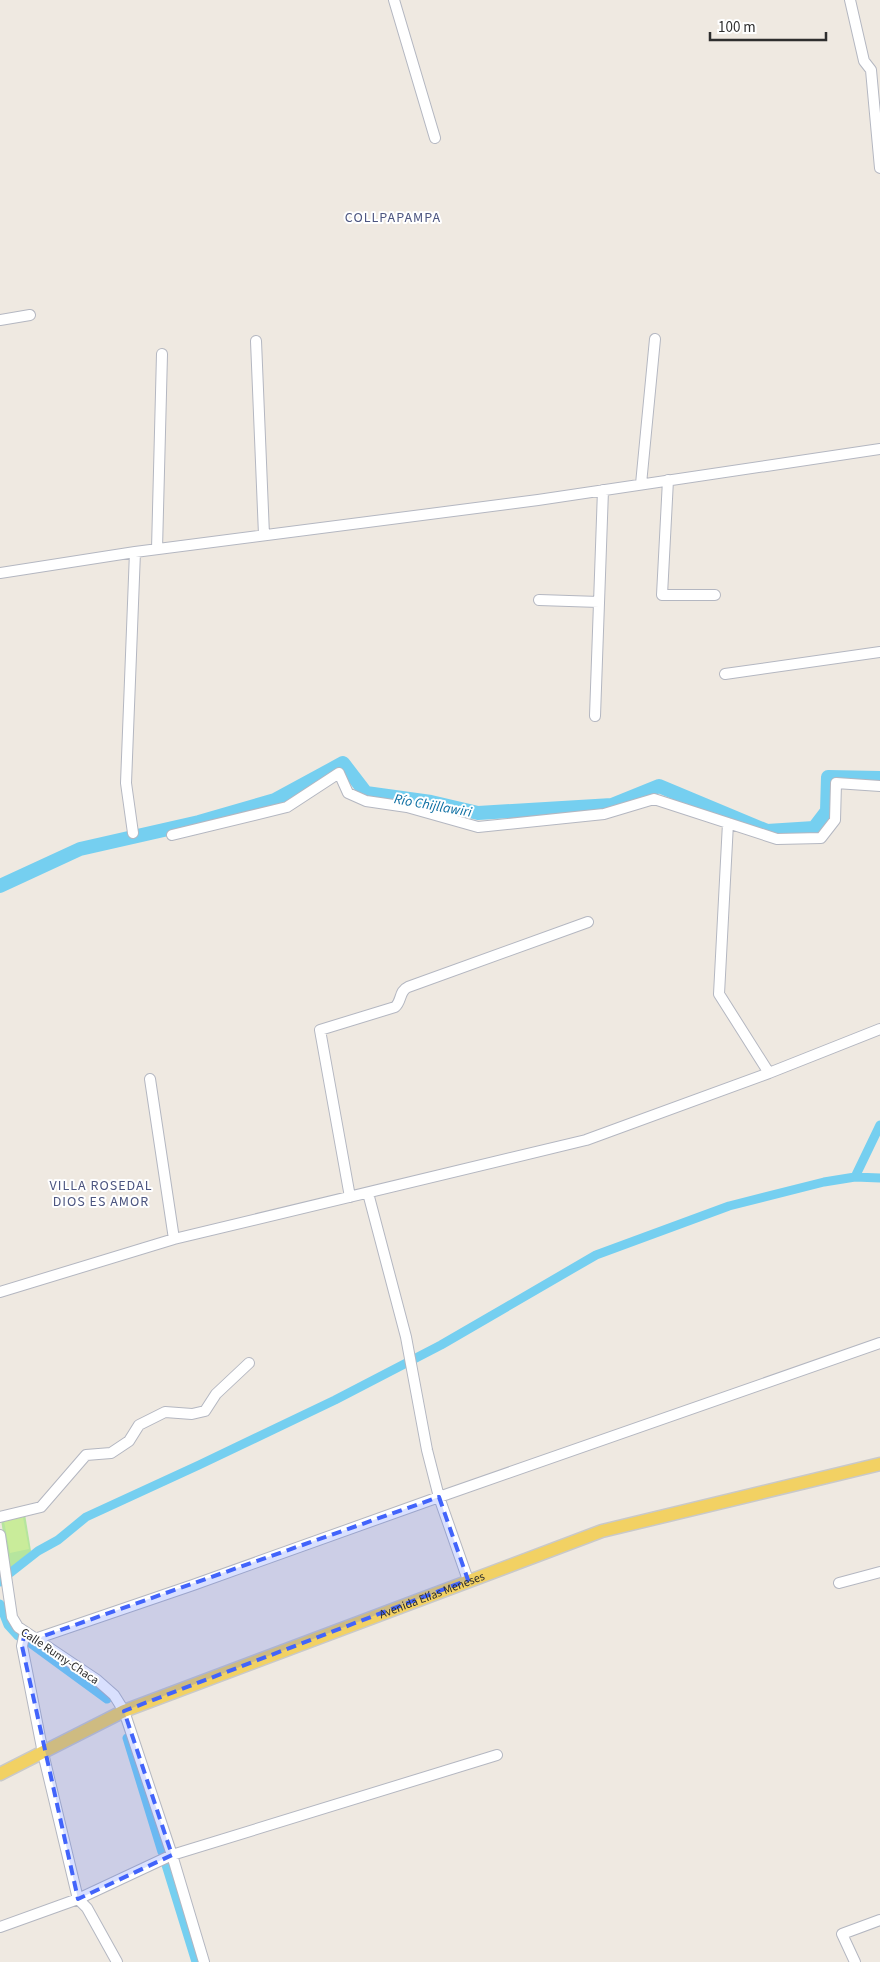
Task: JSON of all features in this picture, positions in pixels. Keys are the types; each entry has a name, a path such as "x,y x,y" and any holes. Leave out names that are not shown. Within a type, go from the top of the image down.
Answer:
{"main road":[{"name":"Avenida Elías Meneses","path":"0,1774 124,1711 468,1580 602,1532 880,1464"}],"street":[{"path":"394,0 435,138"},
{"path":"850,0 864,61 871,70 880,168"},
{"path":"0,320 30,315"},
{"path":"641,484 655,339"},
{"path":"256,341 264,535"},
{"path":"157,549 162,354"},
{"path":"0,573 135,552 604,490 880,449"},
{"path":"668,480 662,595 715,595"},
{"path":"595,716 604,490"},
{"path":"133,833 126,783 135,552"},
{"path":"539,600 599,602"},
{"path":"725,674 880,652"},
{"path":"172,835 287,807 339,773 348,793 366,801 407,806 478,827 604,814 654,799 777,840 821,838 835,820 836,783 880,786"},
{"path":"728,823 719,994 769,1073"},
{"path":"350,1197 320,1030 395,1007 399,1004 401,992 408,987 588,922"},
{"path":"0,1292 174,1239 586,1140 769,1073 880,1029"},
{"path":"150,1079 174,1239"},
{"path":"368,1193 409,1354 427,1450 439,1497 468,1580"},
{"path":"35,1639 880,1344"},
{"path":"0,1516 40,1507 86,1455 111,1453 129,1441 139,1425 165,1412 192,1414 205,1411 216,1394 249,1363"},
{"name":"Calle Rumy-Chaca","path":"0,1534 12,1617 18,1627 97,1680 114,1695 124,1711 172,1855 204,1962"},
{"path":"839,1583 880,1572"},
{"path":"26,1632 22,1646 43,1753 78,1898 87,1908 117,1962"},
{"path":"0,1926 78,1898 172,1855 497,1754"},
{"path":"855,1962 842,1934 880,1920"}],"highlighted area":[{"path":"439,1497 468,1580 124,1711 172,1855 78,1899 22,1646 25,1632 35,1639"}],"green space":[{"path":"25,1514 31,1551 9,1570 1,1520"},
{"path":"23,1517 29,1549 10,1553 4,1521"}],"waterway":[{"name":"Río Chijllawiri","path":"0,886 80,849 199,822 275,800 343,763 366,793 431,802 478,813 612,805 659,786 767,831 814,828 827,811 828,777 880,778"},
{"path":"855,1177 880,1125"},
{"path":"10,1573 38,1551 58,1540 86,1517 335,1400 441,1345 596,1255 729,1206 824,1182 855,1177 880,1178"},
{"path":"0,1604 8,1625 18,1636"},
{"path":"29,1642 107,1699"},
{"path":"127,1738 162,1852"},
{"path":"166,1865 196,1962"}],"district":[{"name":"COLLPAPAMPA","path":"393,217"},
{"name":"VILLA ROSEDAL DIOS ES AMOR","path":"101,1194"}]}
